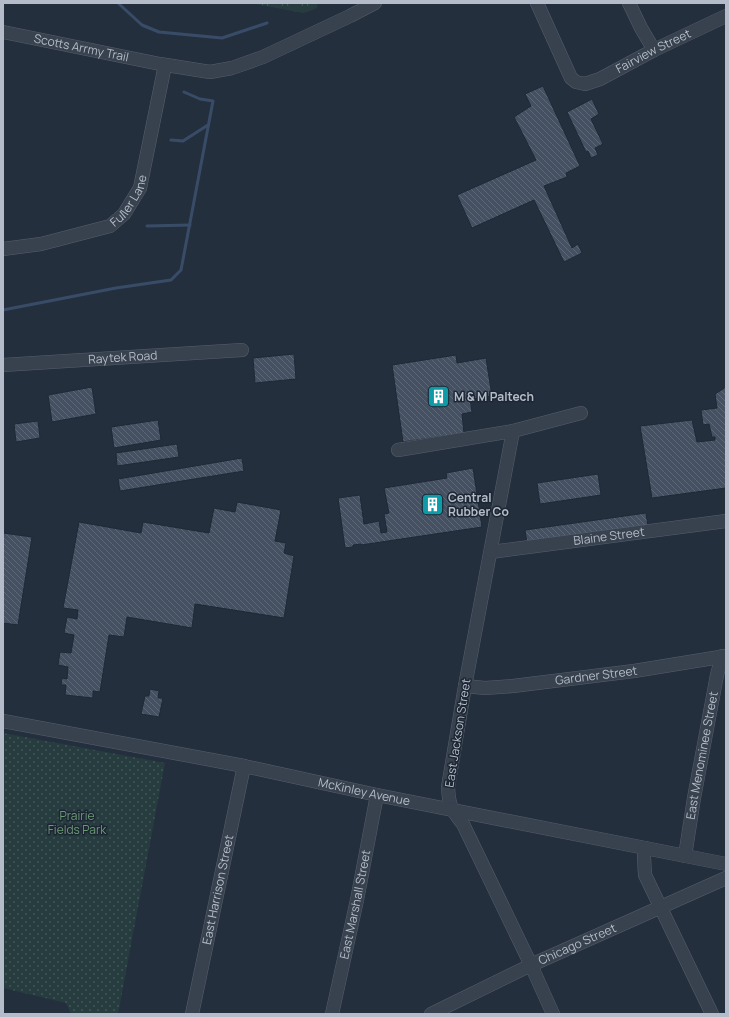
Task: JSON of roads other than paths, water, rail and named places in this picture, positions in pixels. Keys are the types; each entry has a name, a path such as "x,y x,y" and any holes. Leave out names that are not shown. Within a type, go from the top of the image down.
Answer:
{"street":[{"path":"162,65 210,72 232,68 263,57 375,3"},
{"name":"Fairview Street","path":"537,3 571,78 576,82 585,84 600,79 654,50 726,16"},
{"path":"629,3 654,50"},
{"name":"Scotts Arrmy Trail","path":"3,32 162,65"},
{"name":"Fuller Lane","path":"3,249 41,244 110,226 124,214 140,188 162,65"},
{"name":"Raytek Road","path":"3,365 242,350"},
{"path":"398,450 513,431 581,413"},
{"name":"East Jackson Street","path":"513,431 465,686 448,787 452,810 463,824 553,1014"},
{"name":"Blaine Street","path":"491,552 726,521"},
{"name":"Gardner Street","path":"465,686 485,688 513,686 634,671 724,656"},
{"name":"East Menominee Street","path":"685,856 717,675 724,656"},
{"name":"McKinley Avenue","path":"3,721 244,766 377,795 726,864"},
{"name":"East Harrison Street","path":"192,1014 244,766"},
{"name":"East Marshall Street","path":"332,1014 357,900 377,795"},
{"path":"646,848 644,857 645,875 712,1014"},
{"name":"Chicago Street","path":"431,1014 531,965 726,878"}],"waterway":[{"path":"118,3 142,25 159,32 222,38 267,23"},
{"path":"3,310 116,288 171,280 181,270 213,101 200,99 184,92"},
{"path":"171,140 183,141 208,125"},
{"path":"147,226 190,225"}],"place":[{"name":"M & M Paltech","path":"439,397"},
{"name":"Central Rubber Co","path":"433,505"}],"park label":[{"name":"Prairie Fields Park","path":"77,823"}]}
